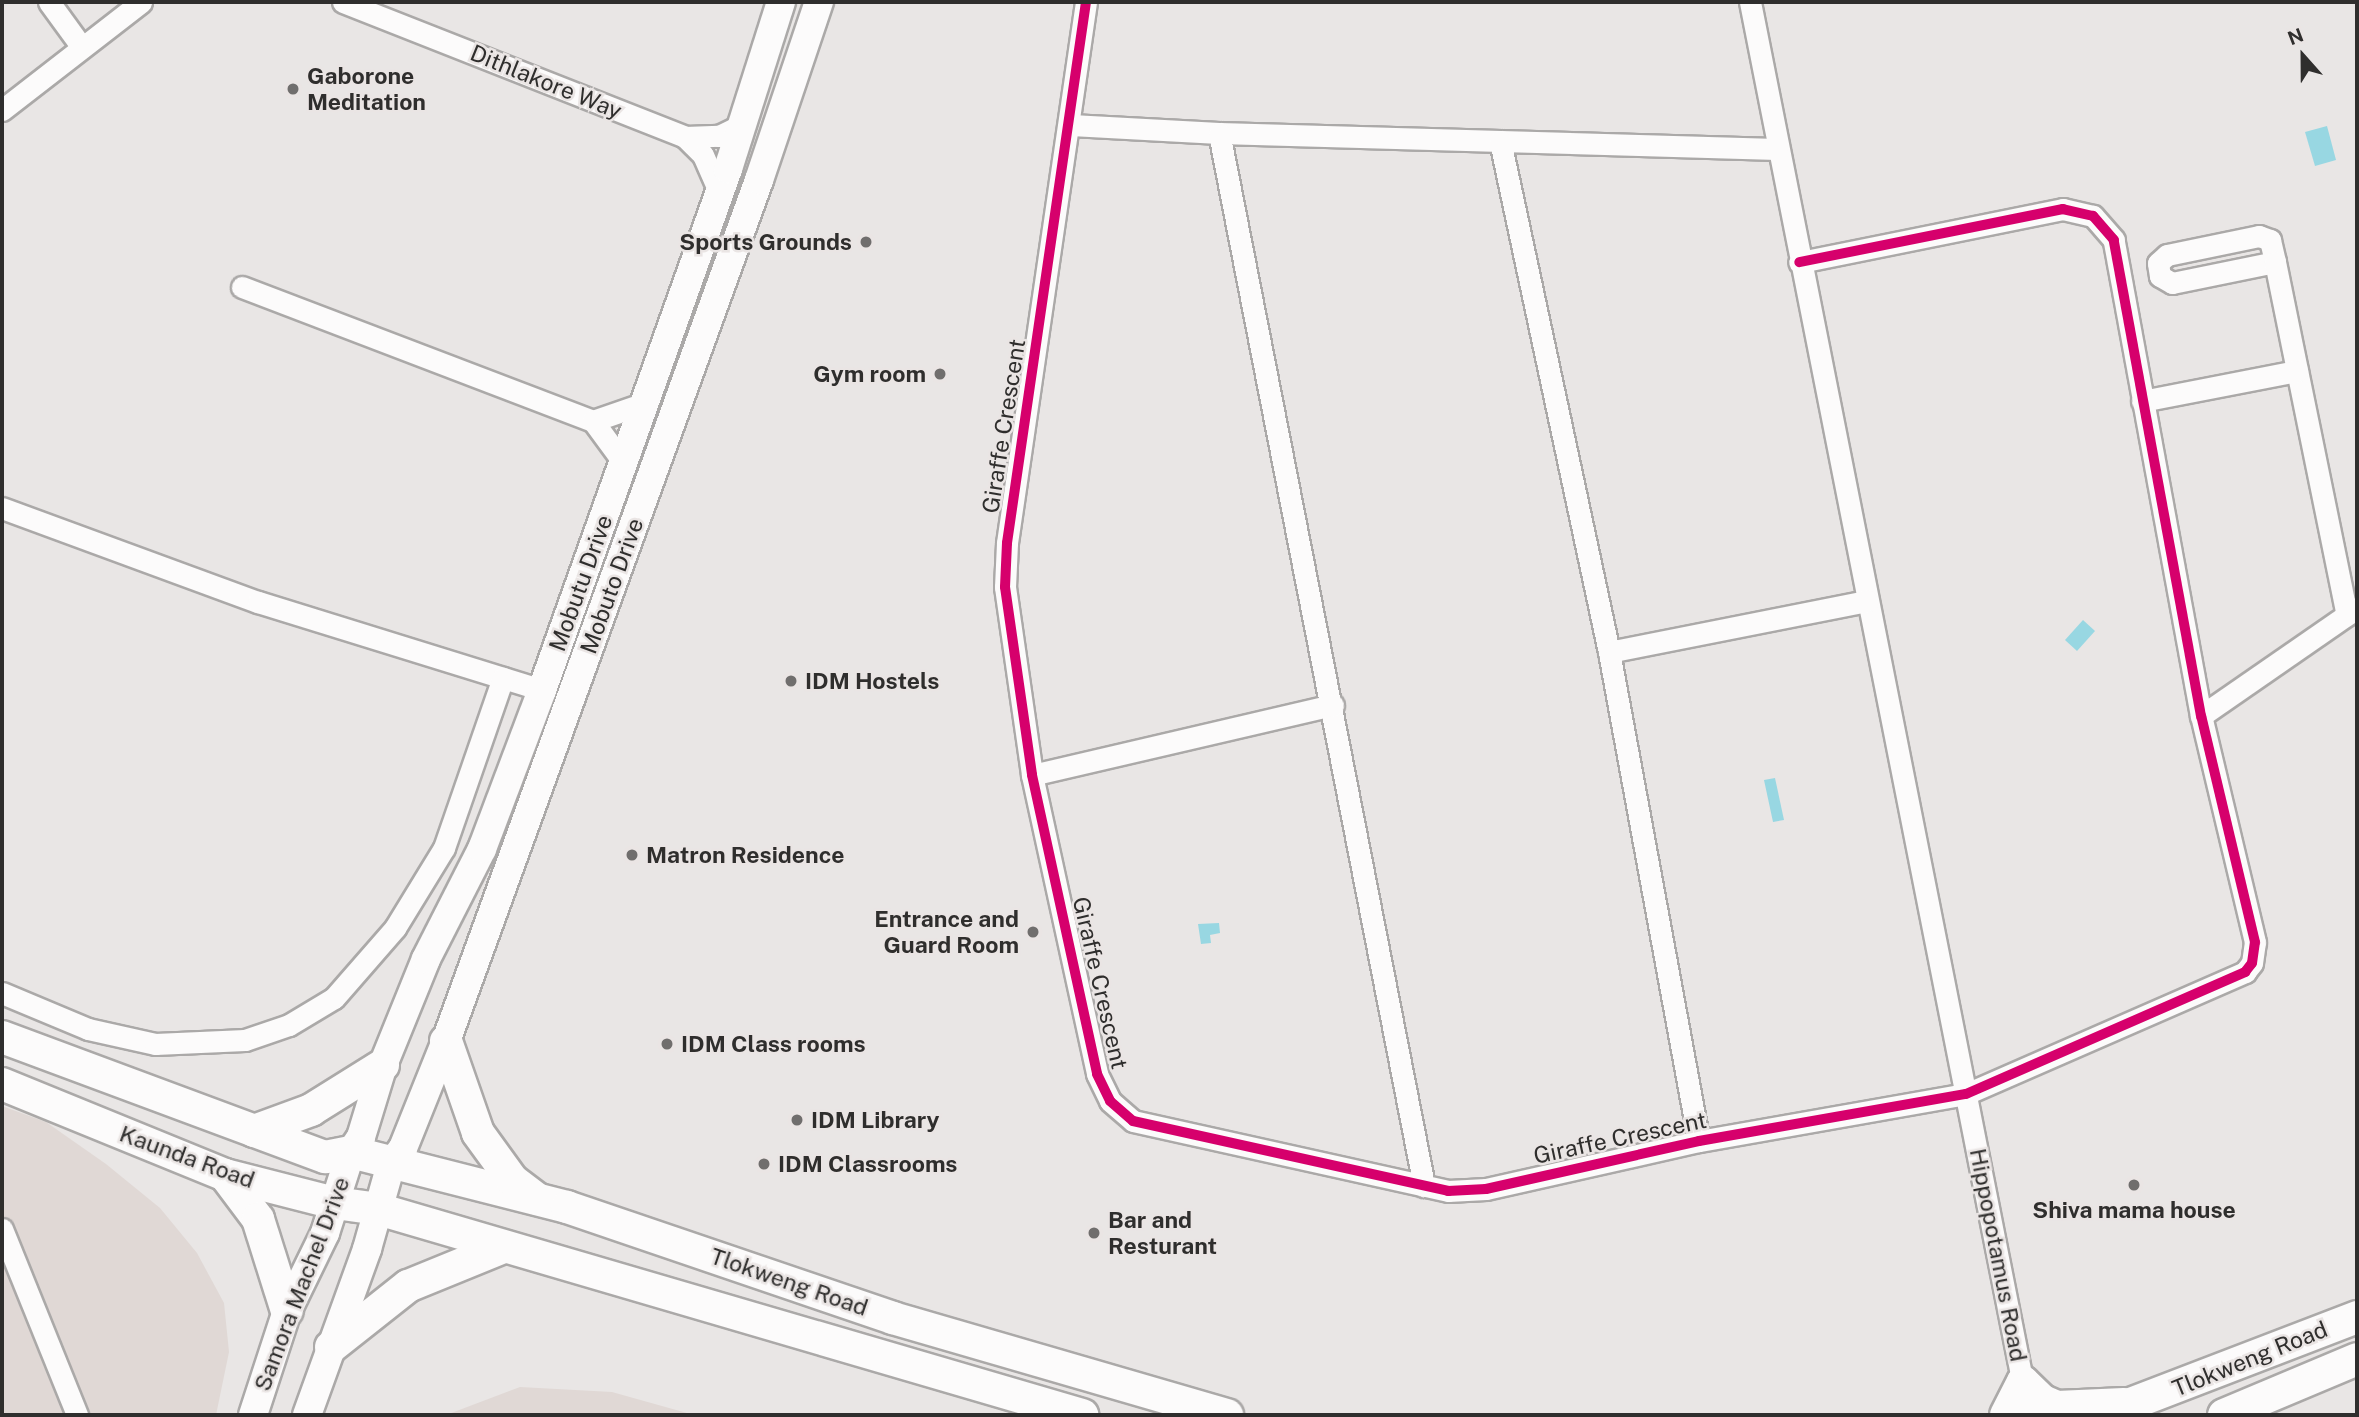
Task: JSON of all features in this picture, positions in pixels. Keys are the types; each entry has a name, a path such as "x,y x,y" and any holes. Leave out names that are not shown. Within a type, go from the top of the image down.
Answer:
{"main road":[{"name":"Mobutu Drive","path":"351,1152 361,1137 383,1065 426,959 482,849 542,690 720,194 781,2"},
{"name":"Mobuto Drive","path":"391,1164 403,1148 446,1041 755,192 819,2"},
{"name":"Kaunda Road","path":"2,1037 325,1157 351,1152"},
{"path":"446,1041 472,1120 490,1152 512,1180 539,1200 567,1207"},
{"path":"254,1131 311,1110 383,1065"},
{"name":"Kaunda Road","path":"2,1084 225,1175 335,1203 378,1209"},
{"name":"Tlokweng Road","path":"351,1152 567,1207 893,1318 1227,1415"},
{"name":"Samora Machel Drive","path":"253,1415 288,1311 335,1203 351,1152"},
{"path":"378,1209 391,1164"},
{"path":"225,1175 258,1219 288,1311"},
{"name":"Tlokweng Road","path":"378,1209 501,1248 1075,1414"},
{"name":"Samora Machel Drive","path":"307,1415 378,1209"},
{"path":"331,1347 408,1286 501,1248"},
{"name":"Tlokweng Road","path":"2102,1415 2166,1393 2357,1317"},
{"name":"Tlokweng Road","path":"2224,1415 2357,1359"},
{"path":"2006,1415 2023,1382 2043,1401 2057,1407 2132,1404 2166,1393"},
{"path":"982,1387 1011,1415"}],"street":[{"path":"49,2 80,46"},
{"path":"2,110 80,46 141,2"},
{"name":"Dithlakore Way","path":"344,2 685,137 703,155 720,194"},
{"name":"Giraffe Crescent","path":"1086,2 1071,125 1006,554 1007,629 1032,775 1097,1074 1120,1112 1133,1121 1448,1191 1486,1189 1699,1141 1966,1094 2236,979 2252,963 2255,942 2201,716 2114,240 2093,216 2063,209 1799,262"},
{"name":"Hippopotamus Road","path":"1749,2 2029,1415"},
{"path":"685,137 719,136 742,125"},
{"path":"1071,125 1219,133 1777,149"},
{"path":"1219,133 1333,705 1424,1186"},
{"path":"1500,141 1609,652 1699,1141"},
{"path":"2201,716 2352,611 2297,371 2275,261 2270,240 2259,236 2167,255 2158,267 2162,279 2172,283 2275,261"},
{"path":"242,287 593,421 623,463"},
{"path":"2142,401 2297,371"},
{"path":"593,421 645,403"},
{"path":"2,508 258,602 542,690"},
{"path":"1609,652 1867,601"},
{"path":"2,993 88,1029 155,1044 245,1040 289,1025 334,998 395,928 444,848 503,678"},
{"path":"1032,775 1333,705"},
{"path":"2,1229 77,1415"},
{"path":"1075,1414 1084,1374"}],"shaded area":[{"path":"2,1106 46,1122 106,1164 160,1208 197,1253 224,1303 229,1352 216,1415 2,1415"},
{"path":"520,1387 612,1392 694,1415 446,1415"}],"water":[{"path":"2327,126 2336,160 2315,166 2305,132"},
{"path":"2083,620 2095,631 2077,651 2065,640"},
{"path":"1775,778 1784,820 1773,822 1764,780"},
{"path":"1219,923 1220,933 1210,935 1211,943 1201,944 1198,924"}],"cycle path":[{"path":"1086,2 1007,543 1005,587 1032,775 1097,1074 1110,1101 1133,1121 1448,1191 1486,1189 1699,1141 1966,1094 2245,972 2252,963 2255,942 2201,716 2114,240 2093,216 2063,209 1799,262"}],"place":[{"name":"Gaborone Meditation","path":"293,89"},
{"name":"Sports Grounds","path":"866,242"},
{"name":"Gym room","path":"940,374"},
{"name":"IDM Hostels","path":"791,681"},
{"name":"Matron Residence","path":"632,855"},
{"name":"Entrance and Guard Room","path":"1033,932"},
{"name":"IDM Class rooms","path":"667,1044"},
{"name":"IDM Library","path":"797,1120"},
{"name":"IDM Classrooms","path":"764,1164"},
{"name":"Shiva mama house","path":"2134,1185"},
{"name":"Bar and Resturant","path":"1094,1233"}]}
